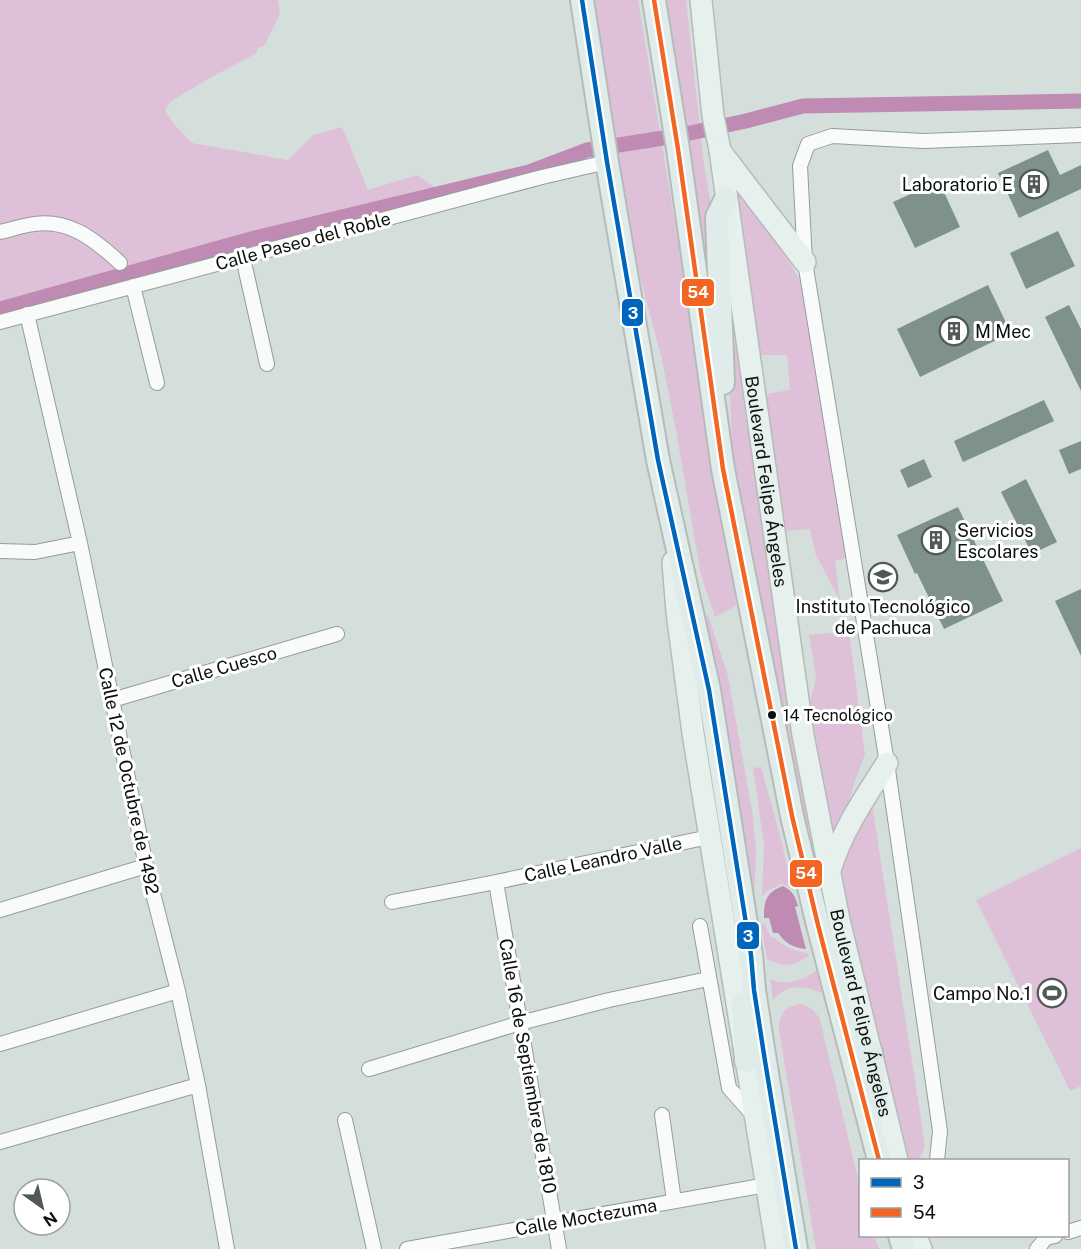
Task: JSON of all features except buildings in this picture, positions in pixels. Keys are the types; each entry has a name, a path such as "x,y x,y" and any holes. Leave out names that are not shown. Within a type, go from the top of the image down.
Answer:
{"highway":[{"path":"582,0 605,151 658,460 709,690 796,1249"},
{"name":"Boulevard Felipe Ángeles","path":"654,0 678,149 723,469 798,840 818,925 881,1159"},
{"path":"723,469 723,354 717,217 726,199"},
{"path":"736,865 746,1061"},
{"path":"871,1052 882,1159"}],"main road":[{"name":"Boulevard Felipe Ángeles","path":"701,0 713,116 803,735 839,920 897,1159"},
{"path":"719,148 806,262"},
{"path":"669,514 677,612 693,733 777,1249"},
{"path":"830,871 846,828 887,763"}],"street":[{"path":"937,1159 940,1131 887,763 806,262 800,166 808,144 831,136 923,141 1081,135"},
{"name":"Calle Paseo del Roble","path":"0,322 531,180 605,151"},
{"path":"0,232 30,224 59,224 84,233 120,263"},
{"path":"243,258 267,364"},
{"path":"133,286 157,383"},
{"name":"Calle 12 de Octubre de 1492","path":"27,314 80,543 146,866 178,991 198,1084 227,1249"},
{"path":"0,551 35,552 80,543"},
{"name":"Calle Cuesco","path":"111,700 337,634"},
{"name":"Calle Leandro Valle","path":"392,902 709,837"},
{"path":"0,910 146,866"},
{"name":"Calle 16 de Septiembre de 1810","path":"496,882 560,1249"},
{"path":"700,926 729,1088 755,1117"},
{"path":"369,1069 520,1023 609,1000 708,979"},
{"path":"0,1044 178,991"},
{"path":"0,1142 198,1084"},
{"path":"662,1115 674,1201"},
{"path":"345,1120 374,1249"},
{"name":"Calle Moctezuma","path":"407,1249 766,1185"},
{"path":"1037,1249 1046,1238 1050,1237"}],"shaded area":[{"path":"0,0 278,0 280,13 265,45 257,49 257,53 170,102 165,110 173,123 192,143 288,160 313,135 342,127 368,190 417,175 437,189 0,301"},
{"path":"592,0 638,0 734,584 736,606 715,617 701,575 662,360 630,233"},
{"path":"659,0 686,0 703,156 715,233 716,329"},
{"path":"732,168 803,285 846,558 835,561 840,601 815,553 810,529 786,531 761,395 790,390 787,355 758,355"},
{"path":"730,343 737,344 810,825 801,829 768,666 732,451"},
{"path":"706,615 708,615 728,676 753,817 756,852 754,898 740,809"},
{"path":"849,631 865,754 849,803 832,833 810,702 816,678 809,635"},
{"path":"761,767 793,889 782,884 762,896 764,845 753,768"},
{"path":"872,804 925,1145 918,1159 906,1159 842,900 842,864 848,845"},
{"name":"Campo No.1","path":"1081,848 1081,1086 1070,1091 976,900"},
{"path":"783,886 796,899 798,906 795,907 806,949 794,946 778,933 773,933 769,918 764,918 767,898 773,891"},
{"path":"765,924 771,938 809,955 799,962 783,965 767,959 761,925"},
{"path":"817,970 822,993 802,987 784,991 773,1000 770,979 782,982 794,981"},
{"path":"800,1004 807,1006 820,1020 859,1183 859,1237 874,1237 879,1249 816,1249 779,1031 781,1016 790,1007"}],"waterway":[{"path":"0,309 251,239 529,172 587,150 676,136 803,106 1081,101"}],"transit line":[{"name":"3","path":"582,0 658,460 709,690 796,1249"},
{"name":"54","path":"654,0 678,149 723,469 792,816 879,1159"}],"place":[{"name":"Laboratorio E","path":"1034,184"},
{"name":"M Mec","path":"954,331"},
{"name":"Servicios Escolares","path":"936,540"},
{"name":"Instituto Tecnológico de Pachuca","path":"883,577"},
{"name":"14 Tecnológico","path":"772,715"},
{"name":"Campo No.1","path":"1052,993"}]}
